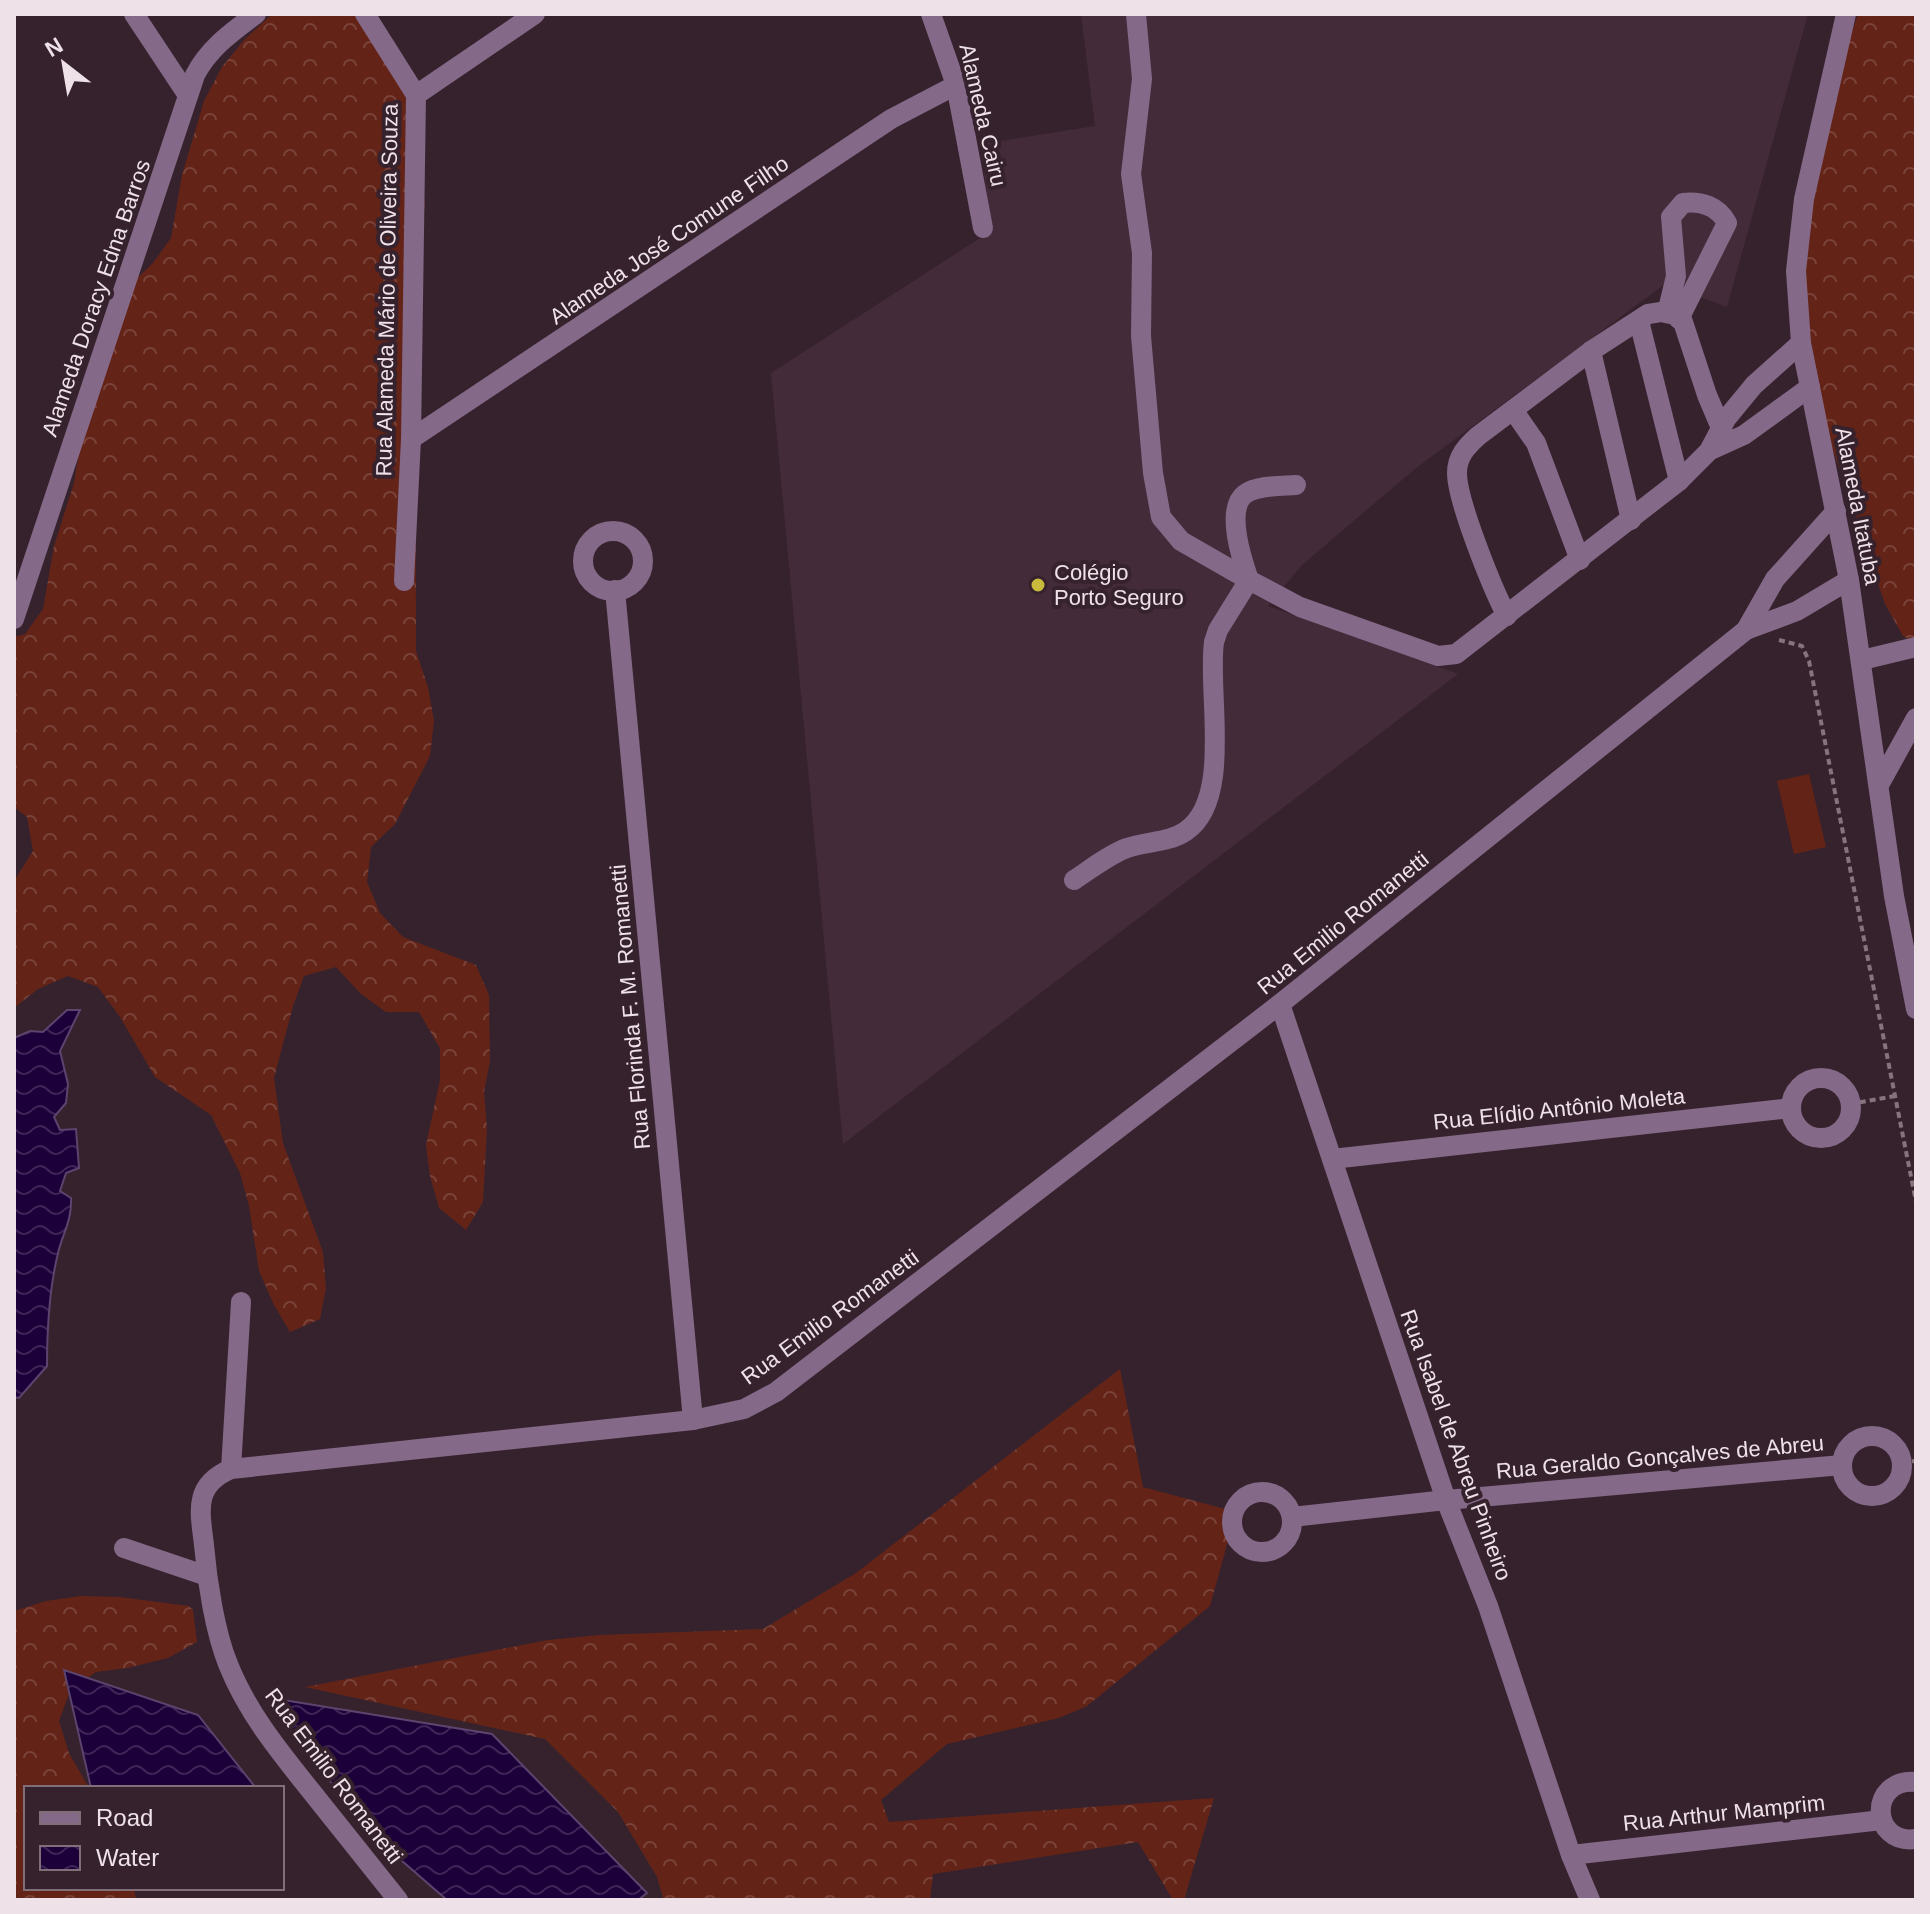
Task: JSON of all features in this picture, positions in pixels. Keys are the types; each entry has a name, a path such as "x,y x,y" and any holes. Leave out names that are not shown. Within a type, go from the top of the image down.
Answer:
{"street":[{"path":"134,14 187,94"},
{"name":"Alameda Doracy Edna Barros","path":"14,619 178,130 187,94 203,60 217,44 256,14"},
{"name":"Rua Alameda Mário de Oliveira Souza","path":"365,14 416,95 411,439 404,581"},
{"path":"416,95 535,14"},
{"name":"Alameda Cairu","path":"931,14 956,85 983,228"},
{"path":"1136,14 1142,79 1131,174 1142,253 1141,336 1153,473 1161,517 1181,541 1300,607 1438,656 1447,657 1462,651 1679,481 1719,441 1754,385 1801,343"},
{"name":"Alameda Itatuba","path":"1846,14 1804,199 1796,271 1801,343 1849,580 1894,896 1916,1009"},
{"name":"Alameda José Comune Filho","path":"411,439 891,119 956,85"},
{"path":"1673,316 1727,223 1722,214 1698,201 1683,203 1671,217 1676,276 1673,316 1719,441"},
{"path":"1507,616 1473,530 1457,473 1464,448 1591,351 1648,314 1673,316"},
{"path":"1639,321 1679,481"},
{"path":"1591,351 1631,520"},
{"path":"1719,441 1744,435 1810,387"},
{"path":"1513,410 1536,443 1580,560"},
{"path":"1249,580 1240,554 1235,510 1238,503 1243,495 1256,489 1296,485"},
{"name":"Rua Emilio Romanetti","path":"1746,630 1775,579 1836,511"},
{"path":"1074,880 1125,849 1174,837 1187,830 1205,811 1211,792 1213,766 1214,642 1218,630 1249,580"},
{"name":"Rua Emilio Romanetti","path":"398,1900 264,1732 226,1661 207,1576 199,1508 208,1484 218,1474 231,1469 693,1420 744,1409 776,1392 1280,1004 1746,630 1797,611 1849,580"},
{"name":"Rua Florinda F. M. Romanetti","path":"615,590 693,1420"},
{"path":"1862,660 1916,647"},
{"path":"1879,785 1916,718"},
{"name":"Rua Isabel de Abreu Pinheiro","path":"1280,1004 1446,1500 1488,1606 1571,1855 1590,1900"},
{"path":"1814,1079 1833,1081 1842,1087 1850,1104 1850,1114 1840,1131 1822,1138 1804,1133 1792,1117 1791,1108 1798,1089 1814,1079"},
{"name":"Rua Elídio Antônio Moleta","path":"1332,1159 1791,1108"},
{"path":"231,1469 241,1302"},
{"name":"Rua Geraldo Gonçalves de Abreu","path":"1876,1436 1893,1444 1909,1461 1892,1488 1874,1496 1864,1495 1848,1484 1842,1465 1849,1447 1857,1440 1876,1436"},
{"name":"Rua Geraldo Gonçalves de Abreu","path":"1292,1517 1446,1500 1842,1465"},
{"path":"124,1548 207,1576"},
{"path":"1916,1782 1904,1782 1887,1792 1882,1800 1882,1820 1893,1835 1916,1839"},
{"name":"Rua Arthur Mamprim","path":"1571,1855 1882,1820"}],"path":[{"path":"1746,630 1802,646 1809,661 1916,1202"},
{"path":"1850,1104 1895,1096"}],"shaded area":[{"name":"Colégio Porto Seguro","path":"1081,14 1808,14 1727,307 1665,284 1416,468 1303,564 1268,606 1458,674 843,1144 771,373 991,231 981,144 1095,126"}],"green space":[{"path":"272,14 375,14 392,43 411,117 425,204 419,235 415,237 416,651 428,687 434,721 430,756 395,824 371,847 367,882 380,913 403,937 476,965 489,995 490,1061 484,1092 487,1128 483,1202 466,1230 439,1208 430,1176 426,1145 440,1080 440,1048 419,1012 386,1012 361,994 336,967 304,976 274,1078 283,1143 323,1252 326,1288 320,1319 290,1332 259,1271 249,1206 240,1173 211,1115 155,1077 120,1017 98,987 68,976 38,989 14,1008 14,881 33,851 27,817 14,807 14,637 25,634 43,609 54,546 74,483 79,452 129,286 153,263 171,238 182,175 204,101 222,67 244,40"},
{"path":"1858,14 1916,14 1916,643 1903,636 1885,604 1797,344 1794,205"},
{"path":"1809,774 1826,847 1794,854 1777,781"},
{"path":"1120,1369 1143,1487 1236,1512 1210,1606 1087,1706 1059,1718 947,1744 881,1800 889,1822 1214,1798 1184,1900 1173,1900 1138,1842 933,1874 930,1900 660,1900 663,1898 657,1877 618,1812 545,1739 305,1687 548,1640 763,1629 856,1573"},
{"path":"81,1596 119,1597 189,1606 193,1610 197,1642 168,1658 96,1672 70,1691 59,1721 69,1753 88,1786 24,1786 24,1890 134,1890 136,1900 17,1900 14,1881 14,1611 46,1601"}],"water":[{"path":"67,1010 80,1010 60,1051 68,1084 66,1103 54,1117 60,1130 76,1129 79,1168 66,1173 60,1191 71,1198 71,1206 52,1281 47,1366 19,1398 14,1397 14,1038 30,1031 43,1032"},
{"path":"64,1670 198,1715 254,1786 91,1786"},
{"path":"265,1697 492,1734 647,1893 638,1900 447,1900 371,1834"}],"place":[{"name":"Colégio Porto Seguro","path":"1038,585"}]}
